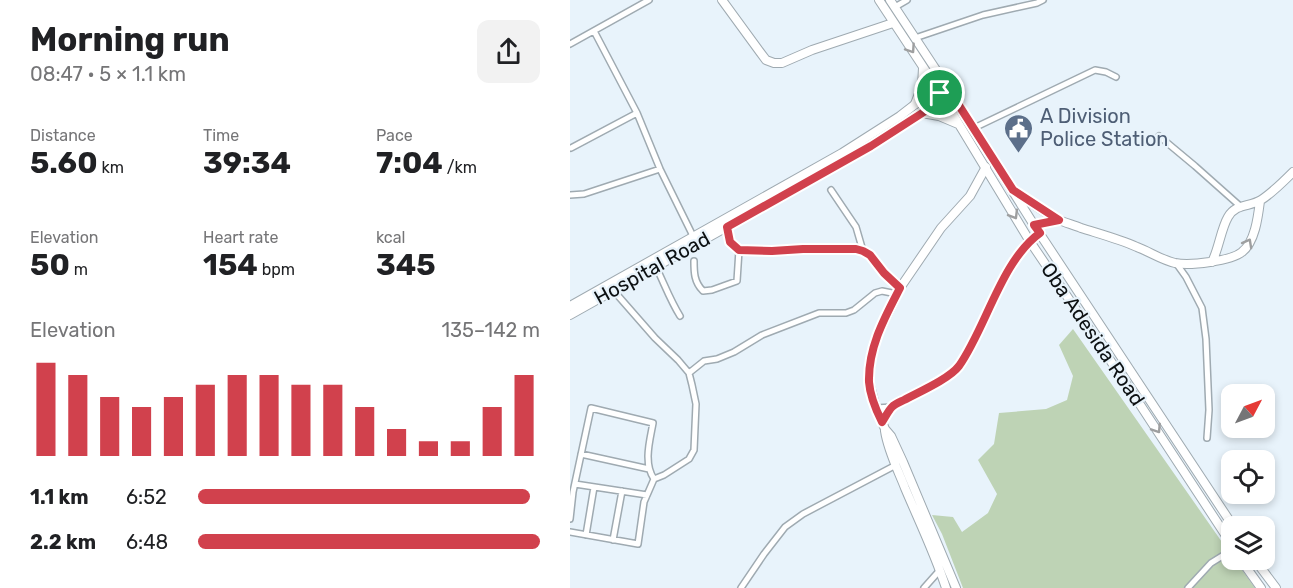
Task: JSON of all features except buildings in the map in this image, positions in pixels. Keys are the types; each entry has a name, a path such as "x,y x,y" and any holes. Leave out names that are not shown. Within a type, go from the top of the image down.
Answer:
{"main road":[{"name":"Oba Adesida Road","path":"879,0 924,68 941,85"},
{"name":"Oba Adesida Road","path":"893,4 948,96 974,128 1034,225 1226,516"},
{"path":"915,104 922,86 924,68"},
{"name":"Oba Adesida Road","path":"948,96 960,124 1029,240 1221,528"},
{"path":"922,113 960,124"},
{"path":"1248,570 1261,588"},
{"path":"1263,570 1276,588"}],"street":[{"path":"570,44 649,0"},
{"path":"722,0 766,60 774,63 782,63 812,50 893,23"},
{"path":"893,4 907,0"},
{"path":"915,38 983,15 1043,0"},
{"path":"594,31 637,113 660,169 693,236"},
{"path":"974,128 1095,70 1116,77"},
{"name":"Hospital Road","path":"570,306 842,153 881,129 941,85"},
{"name":"Hospital Road","path":"570,315 871,146 948,96"},
{"path":"571,148 637,113"},
{"path":"1159,136 1240,206"},
{"path":"946,588 886,439 869,382 871,356 877,336 899,291 941,228 970,196 986,167"},
{"path":"570,195 584,194 660,169"},
{"path":"1212,261 1228,216 1240,206 1260,201 1293,172"},
{"path":"831,190 856,227 863,251"},
{"path":"1013,190 1059,220 1137,246 1166,260 1186,264 1231,258 1246,248 1254,231 1260,201"},
{"path":"1034,225 1059,220"},
{"path":"727,227 730,242 739,250 849,249 863,251 870,255 899,291"},
{"path":"876,408 892,407 947,376 958,366 972,345 1007,273 1029,240 1040,233"},
{"path":"694,261 694,275 698,286 703,291 712,290 736,281 739,250"},
{"path":"1176,263 1202,308 1206,339 1209,410 1207,438"},
{"path":"656,267 671,303 680,316"},
{"path":"570,532 638,544 644,502 654,479 689,459 694,450 696,404 688,373 614,290"},
{"path":"688,373 704,361 717,359 734,352 762,335 819,313 846,313 854,310 875,293 899,291"},
{"path":"883,426 892,407"},
{"path":"570,519 591,408 653,423 648,460 654,479"},
{"path":"883,426 891,436 903,462 956,588"},
{"path":"581,454 649,469"},
{"path":"741,588 785,527 803,514 896,465"},
{"path":"575,484 646,495"},
{"path":"586,535 594,487"},
{"path":"613,540 622,491"},
{"path":"1188,588 1211,563 1221,557"},
{"path":"924,588 940,570"}],"green space":[{"path":"1073,329 1221,541 1221,570 1242,570 1255,588 963,588 932,515 953,517 962,532 988,513 997,494 978,460 994,444 999,413 1046,409 1067,400 1073,376 1059,345"}],"place":[{"name":"A Division Police Station","path":"1019,154"}],"route":[{"path":"944,82 1013,190 1059,220 1034,225 1040,233 1029,240 1012,266 994,297 972,345 953,372 892,407 882,422 869,382 871,356 877,336 900,288 870,255 863,251 856,249 739,250 730,242 727,227 871,146 944,99 940,93 937,87 944,82"}]}
